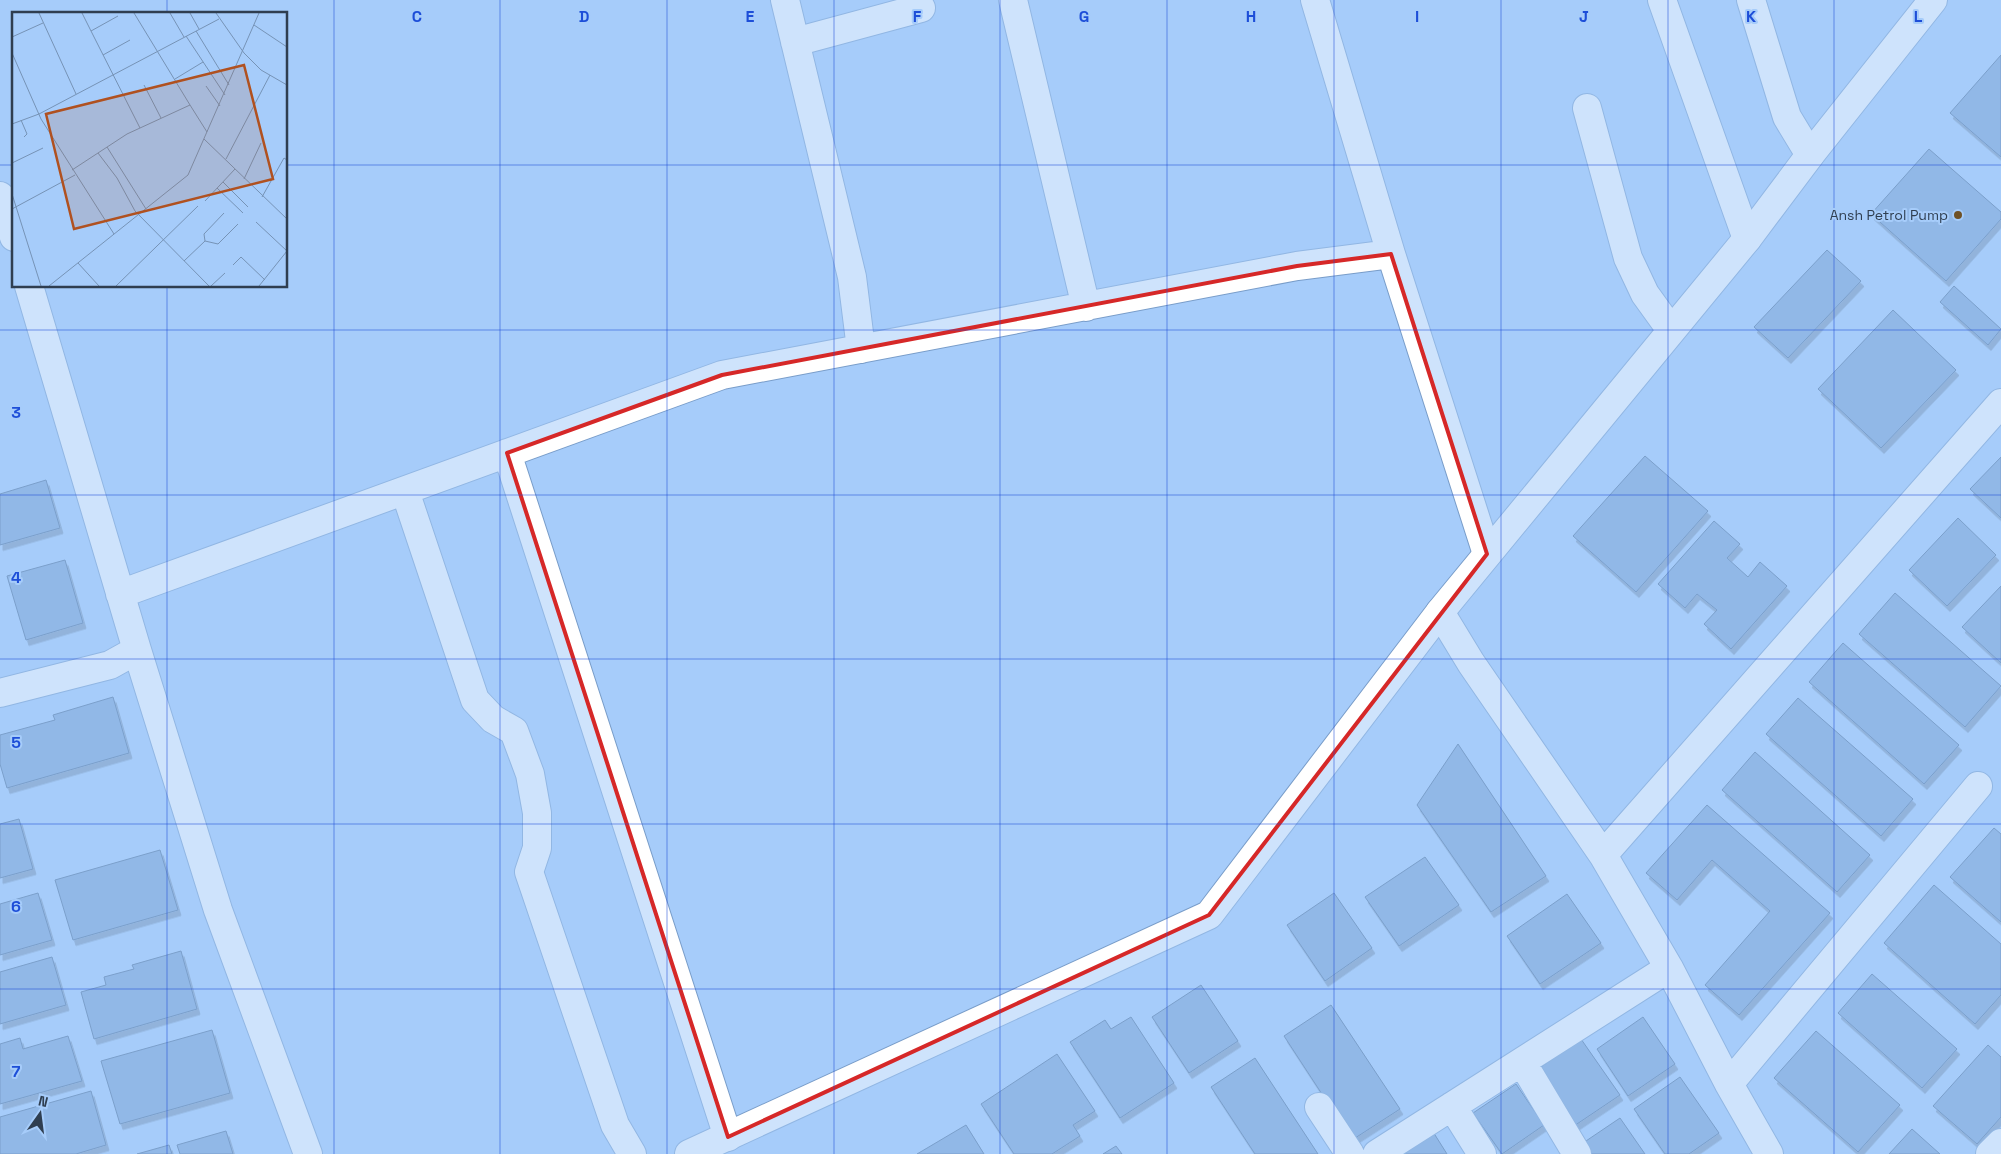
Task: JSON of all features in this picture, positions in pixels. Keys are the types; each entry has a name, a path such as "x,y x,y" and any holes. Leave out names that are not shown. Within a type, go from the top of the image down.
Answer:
{"street":[{"path":"785,0 852,277 861,350"},
{"path":"1013,0 1086,307"},
{"path":"1315,0 1390,254 1487,554"},
{"path":"1662,0 1747,239"},
{"path":"1751,0 1787,117 1810,155"},
{"path":"689,1154 1209,915 1440,612 1747,239 1810,155 1933,0"},
{"path":"796,42 920,8"},
{"path":"1586,108 1628,258 1645,294 1671,330"},
{"path":"0,196 12,231"},
{"path":"120,594 722,375 1297,266 1390,254"},
{"path":"30,288 136,650 218,910 308,1154"},
{"path":"1603,855 2001,403"},
{"path":"507,453 728,1136"},
{"path":"405,491 475,700 493,719 514,731 530,774 537,813 536,848 529,872 615,1125 632,1154"},
{"path":"1440,612 1472,663 1603,855 1669,968 1728,1084 1769,1154"},
{"path":"0,692 110,665 136,650"},
{"path":"1728,1084 1978,786"},
{"path":"1377,1154 1669,968"},
{"path":"1522,1062 1577,1154"},
{"path":"1452,1106 1482,1154"},
{"path":"1319,1107 1350,1154"},
{"path":"1990,1154 2001,1143"}],"highlighted area":[{"path":"1391,254 1487,554 1209,915 728,1137 507,453 722,375 1297,266"}],"building":[{"path":"2001,55 2001,157 1950,113"},
{"path":"1929,149 2001,212 2001,219 1946,281 1871,214"},
{"path":"1827,250 1861,281 1788,358 1754,327"},
{"path":"1954,286 2001,329 1988,345 1940,302"},
{"path":"1893,310 1956,370 1881,448 1818,389"},
{"path":"1645,456 1708,511 1636,592 1573,536"},
{"path":"2001,457 2001,518 1970,489"},
{"path":"46,480 60,528 0,545 0,494"},
{"path":"1958,518 1996,555 1947,606 1909,570"},
{"path":"1714,521 1740,544 1727,558 1748,577 1760,562 1787,586 1731,649 1704,624 1717,610 1697,594 1685,608 1658,584"},
{"path":"65,560 83,623 26,640 7,576"},
{"path":"2001,586 2001,663 1962,627"},
{"path":"1895,593 2001,686 1965,727 1859,634"},
{"path":"1843,643 1959,745 1924,784 1809,682"},
{"path":"113,697 129,753 7,788 0,764 0,735 55,720 53,715"},
{"path":"1798,698 1913,799 1881,836 1766,734"},
{"path":"1458,744 1546,876 1491,912 1417,805"},
{"path":"1755,752 1870,855 1837,892 1722,790"},
{"path":"1707,805 1830,913 1739,1015 1705,985 1770,911 1712,860 1677,900 1646,873"},
{"path":"19,819 33,869 0,878 0,824"},
{"path":"1994,828 2001,834 2001,922 1950,877"},
{"path":"160,850 178,910 73,940 55,880"},
{"path":"1425,857 1459,905 1399,946 1365,897"},
{"path":"1934,885 2001,944 2001,995 1975,1024 1884,943"},
{"path":"38,893 52,940 0,955 0,904"},
{"path":"1334,893 1372,948 1325,981 1287,925"},
{"path":"1567,894 1601,943 1540,984 1507,936"},
{"path":"181,951 197,1009 94,1039 81,992 106,985 104,977 134,969 132,965"},
{"path":"52,957 66,1005 0,1024 0,972"},
{"path":"1872,974 1957,1049 1922,1088 1838,1013"},
{"path":"1201,985 1238,1041 1189,1073 1152,1017"},
{"path":"1331,1005 1400,1109 1352,1140 1284,1036"},
{"path":"1131,1017 1174,1083 1120,1118 1070,1042 1105,1020 1111,1029"},
{"path":"1643,1017 1675,1064 1628,1096 1597,1049"},
{"path":"212,1030 230,1093 120,1124 101,1061"},
{"path":"1816,1031 1900,1105 1858,1152 1774,1078"},
{"path":"68,1036 82,1081 0,1104 0,1044 20,1038 23,1049"},
{"path":"1581,1039 1620,1095 1574,1126 1535,1071"},
{"path":"1988,1045 2001,1057 2001,1117 1977,1144 1933,1106"},
{"path":"1057,1054 1095,1111 1073,1125 1080,1136 1052,1154 1014,1154 981,1104"},
{"path":"1255,1058 1318,1154 1255,1154 1211,1087"},
{"path":"1680,1077 1719,1133 1689,1154 1665,1154 1634,1109"},
{"path":"1516,1084 1544,1125 1502,1154 1473,1113"},
{"path":"91,1091 106,1145 76,1154 0,1154 0,1117"},
{"path":"1620,1118 1645,1154 1587,1154 1580,1145"},
{"path":"966,1125 984,1154 917,1154"},
{"path":"1430,1127 1447,1154 1393,1154"},
{"path":"1912,1129 1940,1154 1889,1154"},
{"path":"226,1131 233,1154 180,1154 177,1145"},
{"path":"169,1145 172,1154 137,1154"},
{"path":"1116,1146 1122,1154 1103,1154"}],"place":[{"name":"Ansh Petrol Pump","path":"1958,215"}]}
